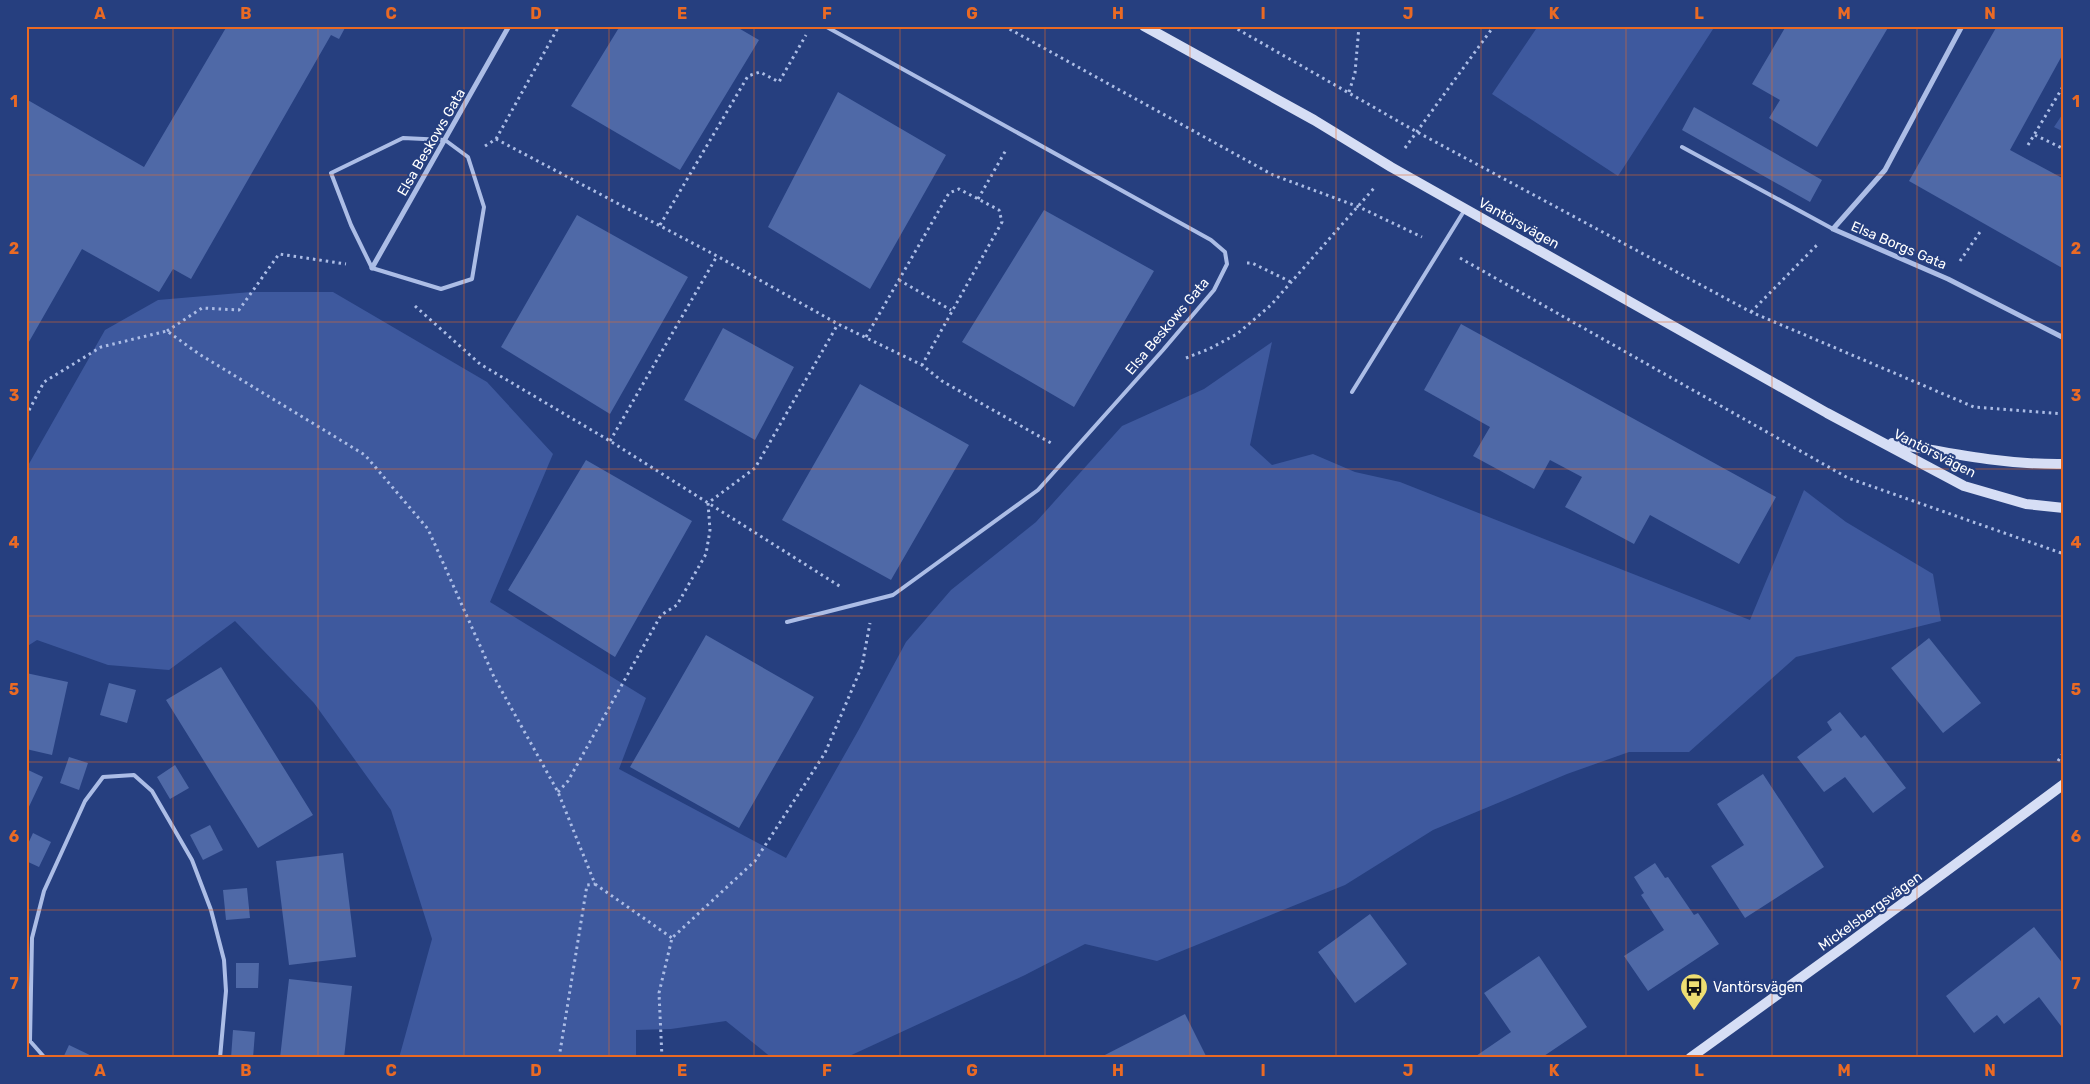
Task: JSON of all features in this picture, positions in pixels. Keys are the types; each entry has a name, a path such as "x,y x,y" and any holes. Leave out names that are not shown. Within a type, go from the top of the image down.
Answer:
{"street":[{"name":"Elsa Beskows Gata","path":"372,268 509,26"},
{"name":"Vantörsvägen","path":"1144,26 1314,120 1391,167 1827,413 1964,486 2026,504 2064,508"},
{"name":"Elsa Borgs Gata","path":"1962,26 1885,170 1833,229 1948,278 2064,338"},
{"name":"Vantörsvägen","path":"1881,441 2031,465 2064,464"},
{"name":"Mickelsbergsvägen","path":"1690,1058 2064,784"}],"lane":[{"path":"826,26 1210,240 1225,252 1227,264"},
{"path":"403,138 445,140 468,157 484,207 472,278 440,288 372,268 351,225 330,173 403,138"},
{"path":"1682,147 1833,229"},
{"path":"1352,392 1465,208"},
{"name":"Elsa Beskows Gata","path":"788,622 893,595 1038,490 1214,290 1227,264"},
{"path":"45,1058 28,1041 32,938 44,891 85,801 102,777 134,775 152,791 187,851 211,910 224,960 226,991 220,1058"}],"path":[{"path":"468,157 496,139 559,26"},
{"path":"660,225 748,76 760,72 779,82 810,26"},
{"path":"1004,26 1272,176 1359,207 1430,240 1848,478 2064,554"},
{"path":"1232,26 1417,132 1751,312 1974,407 2064,414"},
{"path":"1349,92 1355,73 1359,26"},
{"path":"1154,360 1165,367 1209,349 1230,338 1271,305 1359,207 1391,167 1494,26"},
{"path":"2028,146 2064,85"},
{"path":"978,199 1016,132"},
{"path":"2034,135 2064,149"},
{"path":"496,139 660,225 838,324 922,365 942,381 1071,454"},
{"path":"866,337 949,193 960,189 999,210 1002,222 922,365"},
{"path":"1751,312 1833,229"},
{"path":"1948,278 1980,232"},
{"path":"26,416 44,382 101,347 167,331 202,308 239,310 279,254 372,268"},
{"path":"610,441 717,256"},
{"path":"1227,264 1252,263 1291,282"},
{"path":"899,280 952,310"},
{"path":"408,300 480,364 610,441 831,579 862,604 871,625 862,666 824,753 755,861 672,938 659,993 662,1058"},
{"path":"708,503 754,468 838,324"},
{"path":"167,331 199,354 365,455 428,528 494,677 558,792 595,884 672,938"},
{"path":"558,792 568,781 661,615 678,605 706,554 710,530 708,503"},
{"path":"559,1058 587,885 595,884"}],"shaded area":[{"path":"1538,26 1715,26 1618,176 1492,94"},
{"path":"2064,112 2064,132 2054,127"},
{"path":"251,292 333,292 487,382 553,454 490,602 646,698 619,769 786,858 906,642 951,590 1036,522 1122,426 1204,389 1272,342 1250,445 1272,465 1313,454 1355,472 1400,482 1750,620 1804,490 1846,522 1933,574 1941,621 1796,657 1689,752 1629,752 1567,774 1433,830 1345,885 1157,961 1085,944 1025,975 845,1058 772,1058 726,1021 671,1029 636,1030 636,1058 399,1058 432,939 391,810 314,703 235,621 169,670 108,665 37,640 26,647 26,469 105,330 158,300"}],"building":[{"path":"227,26 346,26 339,39 331,35 191,279 173,269 159,292 82,249 26,347 26,99 144,167"},
{"path":"620,26 735,26 759,40 680,170 571,106"},
{"path":"1786,26 1889,26 1817,147 1769,118 1780,100 1752,84"},
{"path":"1997,26 2064,26 2064,52 2010,150 2064,179 2064,269 1909,181"},
{"path":"838,92 946,155 870,289 768,227"},
{"path":"1694,107 1822,180 1810,202 1682,130"},
{"path":"1044,210 1154,271 1074,407 962,342"},
{"path":"577,215 688,277 610,414 501,347"},
{"path":"1461,324 1776,497 1739,564 1650,515 1634,544 1565,507 1582,477 1550,460 1534,489 1473,456 1490,427 1424,390"},
{"path":"723,328 794,367 755,440 684,400"},
{"path":"860,384 969,445 891,580 782,520"},
{"path":"586,460 692,521 615,657 508,590"},
{"path":"706,635 814,697 739,828 630,767"},
{"path":"1929,638 1981,703 1943,733 1891,668"},
{"path":"221,667 313,815 258,848 166,700"},
{"path":"26,673 68,682 52,755 26,749"},
{"path":"109,683 136,690 127,723 100,715"},
{"path":"1840,712 1861,738 1865,735 1906,788 1873,813 1845,777 1824,792 1797,757 1832,730 1827,722"},
{"path":"69,757 88,763 79,790 60,783"},
{"path":"175,765 189,788 170,799 157,777"},
{"path":"26,769 43,777 26,813"},
{"path":"1763,774 1824,867 1745,918 1711,866 1744,845 1717,804"},
{"path":"210,825 223,850 203,860 190,835"},
{"path":"33,833 51,842 39,867 26,861 26,848"},
{"path":"343,853 356,957 289,965 276,861"},
{"path":"1655,863 1665,878 1668,877 1694,915 1698,913 1719,944 1648,991 1624,956 1664,930 1641,895 1644,893 1634,877"},
{"path":"247,888 250,918 226,920 223,890"},
{"path":"1370,914 1407,964 1355,1003 1318,952"},
{"path":"2034,927 2064,965 2064,1024 2061,1026 2039,997 2004,1024 1997,1015 1974,1033 1946,996"},
{"path":"1539,956 1587,1027 1541,1058 1473,1058 1511,1032 1484,993"},
{"path":"236,963 259,963 258,988 236,988"},
{"path":"289,979 352,986 344,1058 280,1058"},
{"path":"1185,1014 1207,1058 1099,1058"},
{"path":"233,1030 255,1032 253,1058 231,1058"},
{"path":"69,1045 96,1058 63,1058"}],"place":[{"name":"Vantörsvägen","path":"1694,1011"}]}
